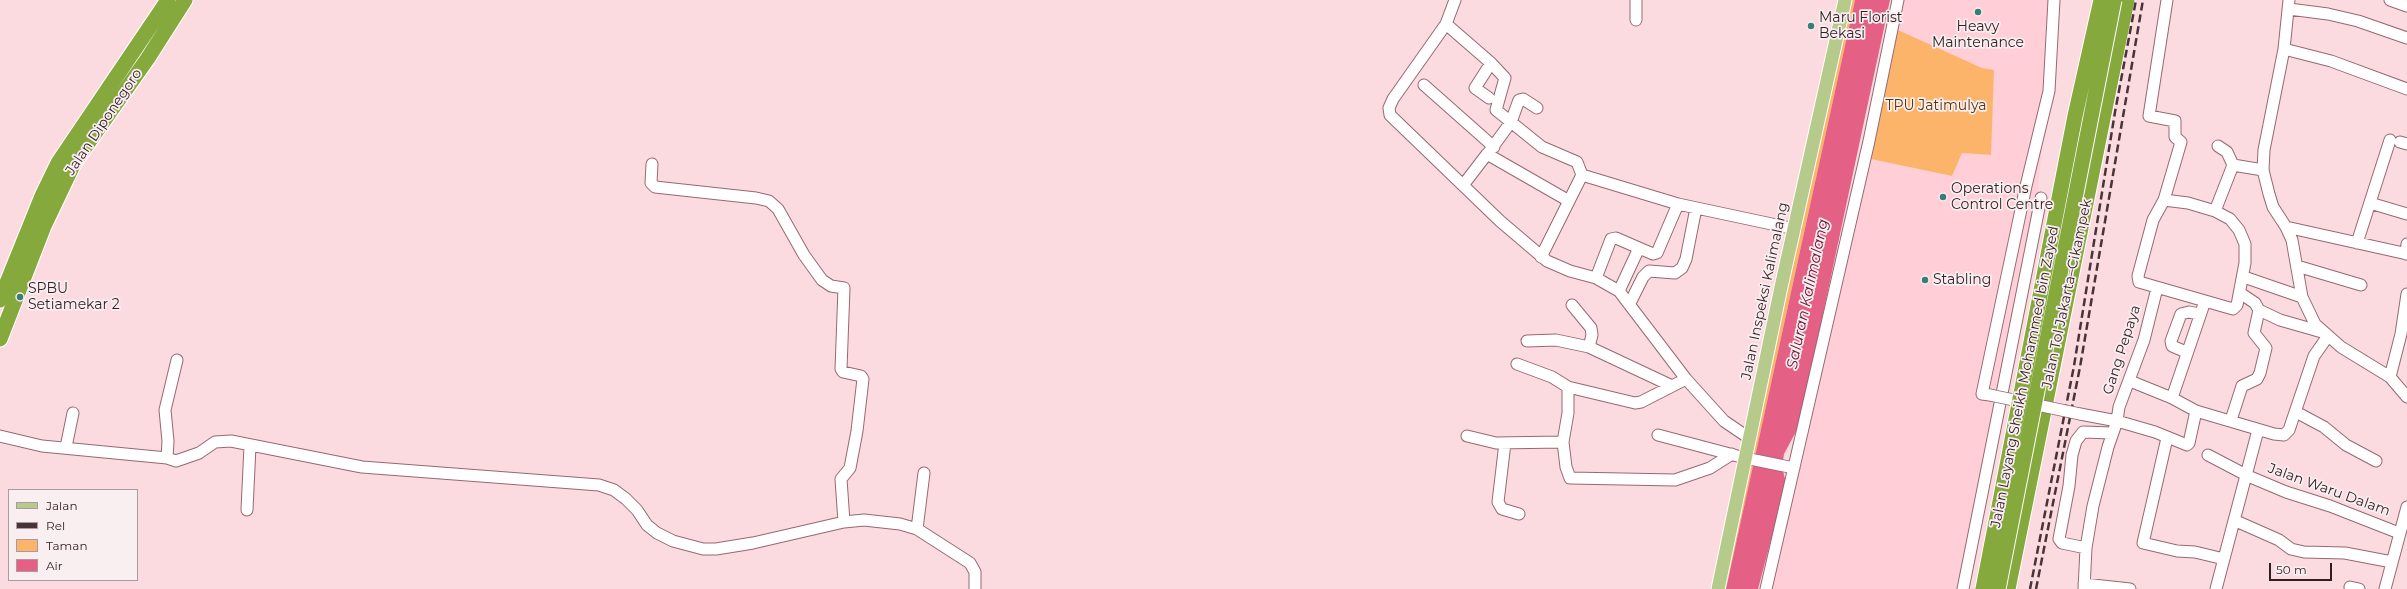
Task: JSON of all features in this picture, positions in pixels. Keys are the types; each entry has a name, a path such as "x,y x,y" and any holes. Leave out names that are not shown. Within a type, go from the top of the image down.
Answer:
{"highway":[{"name":"Jalan Diponegoro","path":"0,300 42,196 58,163 168,0"},
{"name":"Jalan Diponegoro","path":"0,339 44,226 74,162 148,58 185,0"},
{"path":"1976,589 2094,0"},
{"name":"Jalan Layang Sheikh Mohammed bin Zayed","path":"1983,589 2075,116 2101,0"},
{"name":"Jalan Layang Sheikh Mohammed bin Zayed","path":"1998,589 2114,0"},
{"name":"Jalan Tol Jakarta–Cikampek","path":"2008,589 2127,0"}],"main road":[{"name":"Jalan Inspeksi Kalimalang","path":"1718,589 1749,458 1749,438 1845,0"}],"street":[{"path":"1455,0 1446,24 1393,99 1389,108 1390,115 1464,184 1500,221 1541,257 1570,271 1596,278 1619,291 1630,303 1686,379 1724,421 1749,438"},
{"path":"1636,0 1636,20"},
{"path":"1766,589 1791,467 1898,0"},
{"path":"2054,0 2048,91 2026,186 1982,394 2117,421 2188,445 2196,412"},
{"path":"2164,200 2188,203 2215,211 2230,219 2244,238 2246,251 2244,277 2237,305 2233,308 2139,282 2138,276 2153,220 2164,200 2181,142 2175,137 2175,121 2149,116 2166,0"},
{"path":"2390,0 2407,6"},
{"path":"2407,38 2358,21 2289,4 2284,49 2268,124 2263,170 2273,207 2286,227 2292,240 2302,298 2314,324 2325,334 2390,377 2407,397"},
{"path":"1446,24 1491,63 1505,78 1495,108 1542,147 1577,162 1582,175 1541,257"},
{"path":"2284,49 2331,61 2407,89"},
{"path":"1489,98 1475,88 1491,63"},
{"path":"1424,85 1491,150 1569,201"},
{"path":"1464,184 1511,122 1519,100 1523,99 1538,108"},
{"path":"2357,243 2370,203 2399,142"},
{"path":"2215,211 2233,165 2227,152 2218,146"},
{"path":"652,164 651,183 655,187 749,197 769,201 778,209 804,255 822,280 831,286 844,288 841,369 843,372 861,376 863,379 857,432 850,468 841,479 844,522"},
{"path":"2233,165 2263,170"},
{"path":"1582,175 1678,204 1795,229"},
{"path":"1963,589 2040,198"},
{"path":"2370,203 2407,214"},
{"path":"1596,278 1611,239 1616,238 1653,254 1656,253 1678,204"},
{"path":"1630,303 1643,277 1649,271 1675,273 1682,268 1686,259 1696,208"},
{"path":"2286,227 2357,243 2407,251"},
{"path":"1619,291 1639,248"},
{"path":"2297,266 2361,285"},
{"path":"2244,277 2302,298"},
{"name":"Gang Pepaya","path":"2084,586 2086,548 2093,506 2112,432 2117,421 2119,407 2130,381 2144,340 2157,288"},
{"path":"2240,293 2254,303 2259,310 2280,320 2325,334"},
{"path":"2390,377 2401,334 2407,294"},
{"path":"2172,398 2186,352 2205,301"},
{"path":"1572,305 1591,328 1592,335 1589,348"},
{"path":"2231,420 2242,386 2256,379 2260,373 2266,348 2254,333 2259,310"},
{"path":"2186,352 2171,345 2173,334 2181,314 2189,312 2200,314"},
{"path":"2130,381 2172,398 2196,412 2231,420 2274,434 2286,434 2296,412 2314,356 2325,334"},
{"path":"1528,341 1556,340 1589,348 1672,386"},
{"path":"166,458 168,441 165,410 177,360"},
{"path":"1517,364 1552,377 1568,387 1635,403 1642,402 1686,379"},
{"path":"1568,387 1568,413 1563,442 1567,473 1574,479 1675,480 1710,468 1732,454"},
{"path":"2296,412 2324,427 2346,445 2376,461"},
{"path":"66,447 73,413"},
{"path":"2216,589 2248,476 2258,430"},
{"path":"2086,548 2062,543 2059,539 2069,486 2072,456 2076,441 2083,432 2112,432"},
{"path":"1658,435 1791,467"},
{"path":"0,436 42,446 66,447 166,458 176,461 193,456 215,442 231,442 362,467 598,485 614,490 626,499 638,510 647,525 657,534 672,541 703,548 742,545 844,522 874,521 917,529 970,563 975,572 975,589"},
{"path":"1467,436 1496,443 1563,442"},
{"path":"2167,438 2143,543 2177,551 2195,552 2224,559"},
{"path":"1505,442 1498,502 1502,509 1519,514"},
{"path":"247,510 250,446"},
{"name":"Jalan Waru Dalam","path":"2208,455 2248,476 2286,492 2330,506 2399,533"},
{"path":"917,529 924,473"},
{"path":"2385,589 2407,507"},
{"path":"2236,521 2279,540 2291,549 2304,552 2345,553 2392,562"},
{"path":"2084,586 2130,589"}],"shaded area":[{"path":"1904,0 2050,0 2051,57 2032,248 1960,589 1772,589 1871,159 1952,176 1962,153 1990,155 1994,71 1982,68 1898,30"}],"green space":[{"path":"1845,0 1855,0 1726,589 1718,589"},
{"name":"TPU Jatimulya","path":"1898,30 1982,68 1994,70 1991,155 1962,153 1952,176 1871,159"}],"water":[{"name":"Saluran Kalimalang","path":"1855,0 1890,0 1799,426 1784,454 1782,467 1786,483 1758,589 1726,589"}],"railway":[{"path":"2030,589 2074,366 2115,112 2136,0"},
{"path":"2036,589 2080,367 2143,0"}],"place":[{"name":"Heavy Maintenance","path":"1978,12"},
{"name":"Maru Florist Bekasi","path":"1811,26"},
{"name":"Operations Control Centre","path":"1943,197"},
{"name":"Stabling","path":"1925,280"},
{"name":"SPBU Setiamekar 2","path":"20,297"}]}
